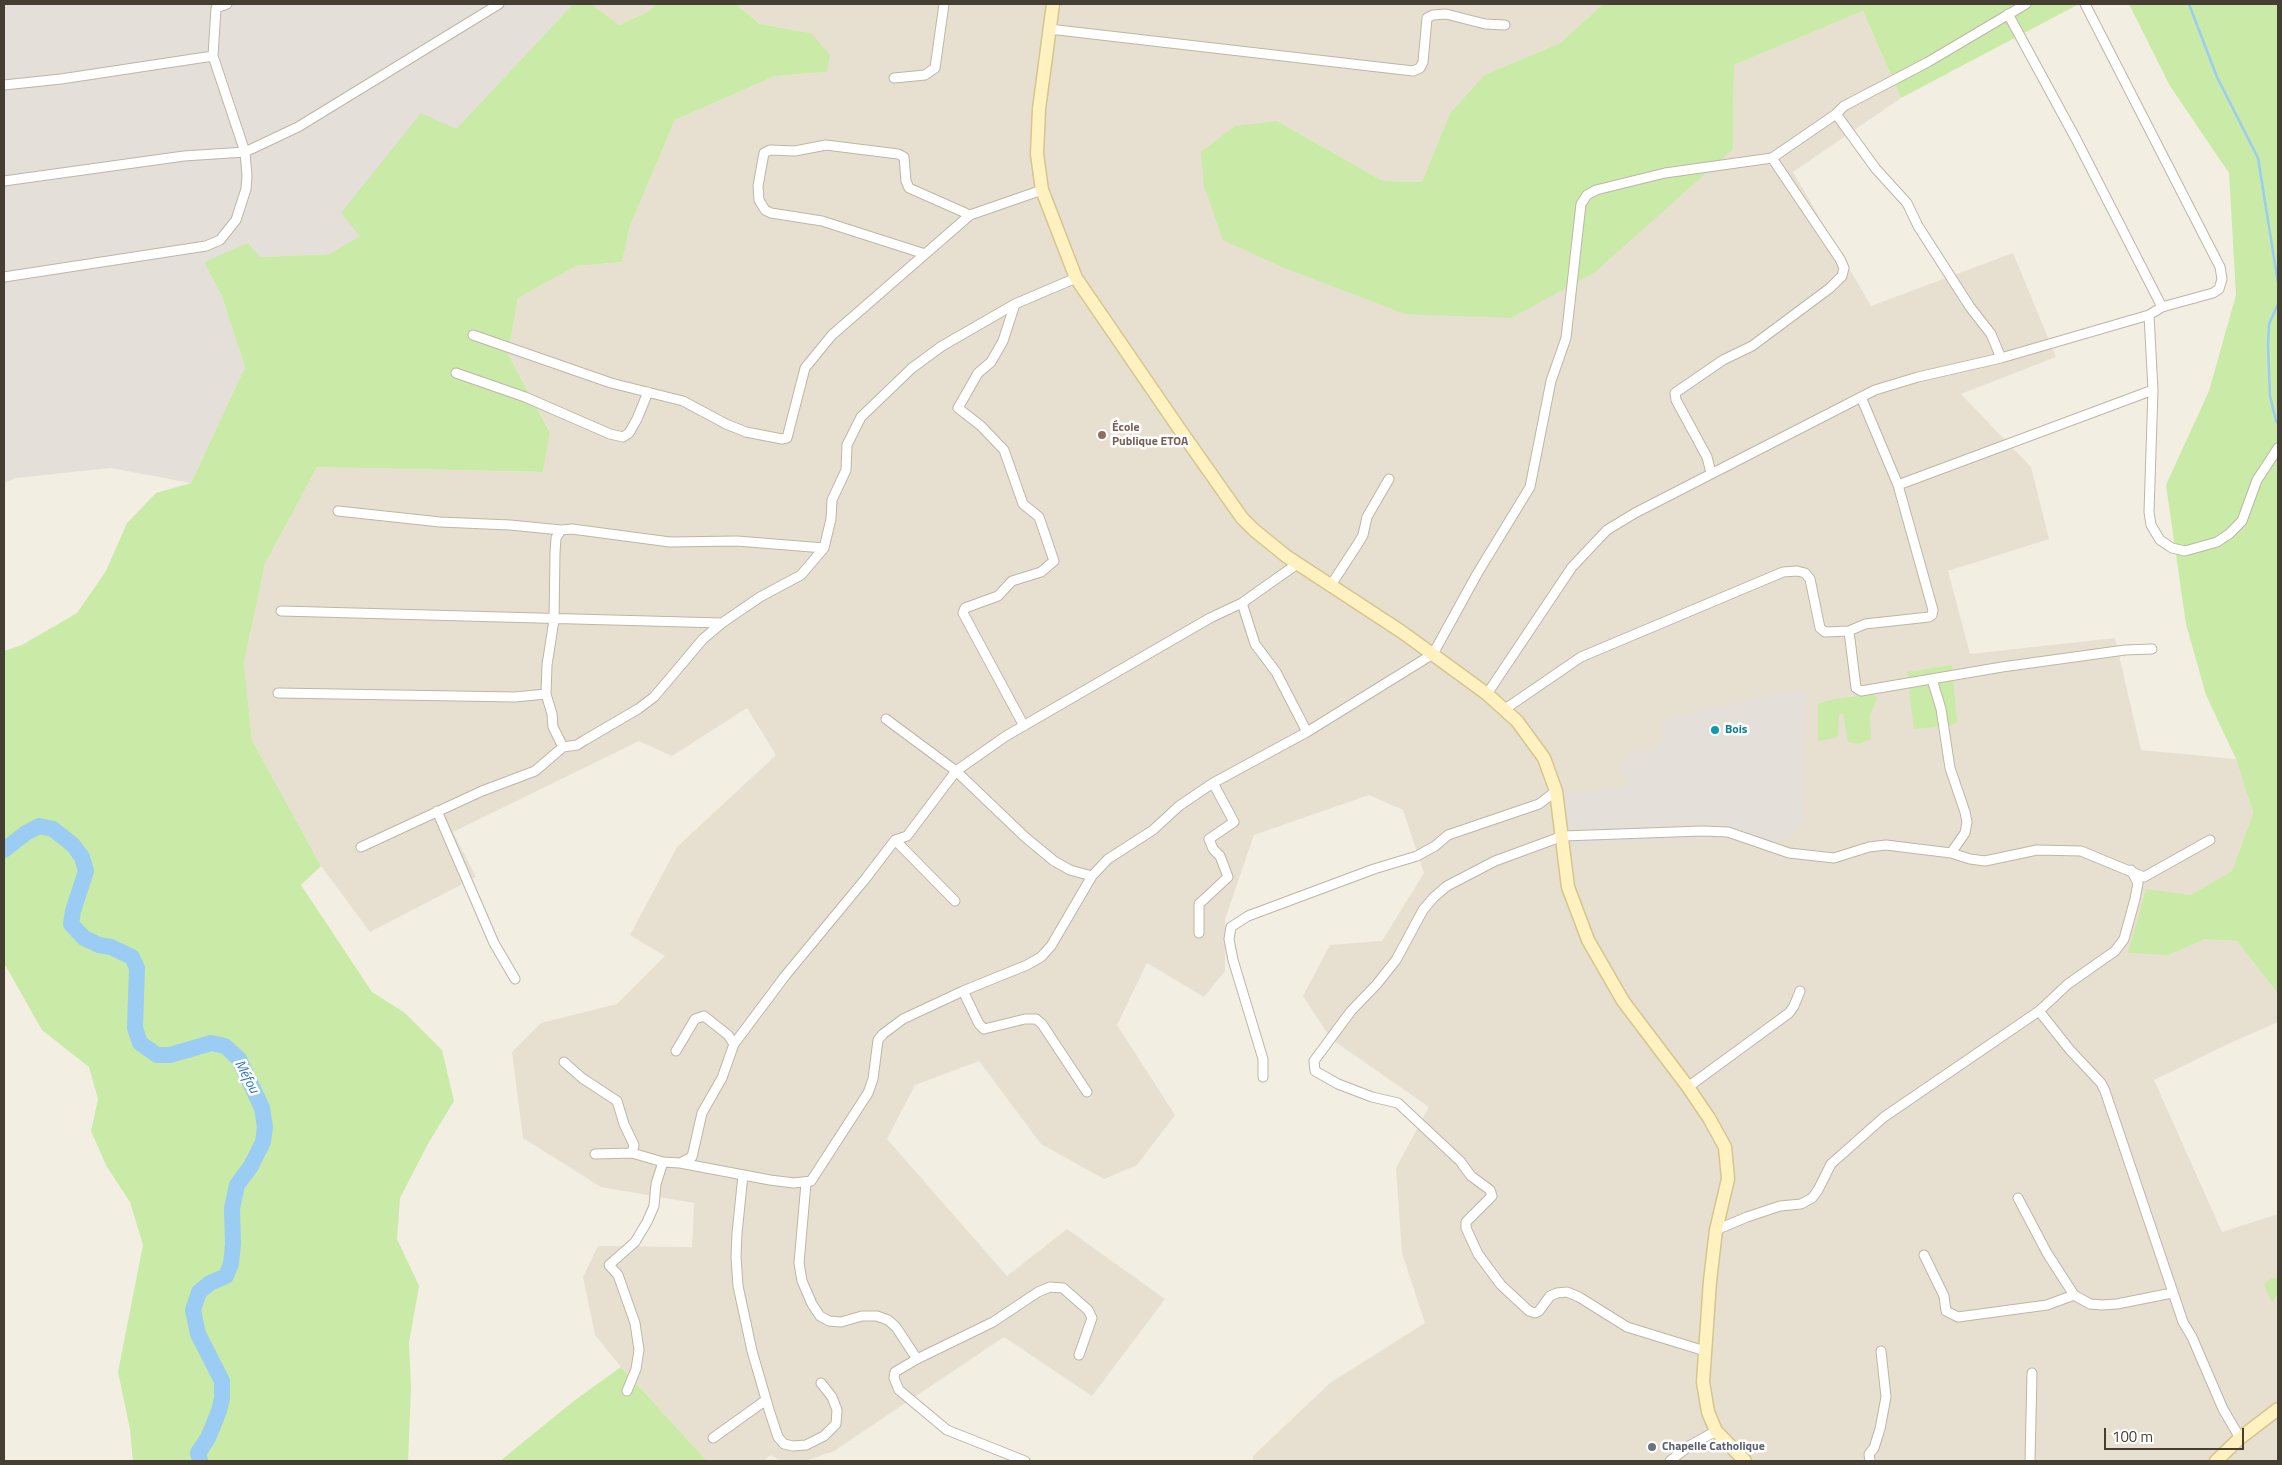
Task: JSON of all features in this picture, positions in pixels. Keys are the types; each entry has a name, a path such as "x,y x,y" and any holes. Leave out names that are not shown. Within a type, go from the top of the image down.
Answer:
{"street":[{"path":"4,277 206,246 220,240 236,220 246,189 247,176 245,152 213,56 216,6 227,4"},
{"path":"4,181 176,156 245,152 298,127 500,4"},
{"path":"894,78 925,75 935,68 944,4"},
{"path":"1053,4 1037,130 1037,154 1042,190 1076,278 1242,518 1267,541 1297,564 1433,654 1505,709 1536,746 1551,773 1556,791 1563,836 1568,887 1588,940 1627,1007 1688,1087 1725,1147 1728,1159 1728,1179 1716,1230 1710,1281 1703,1382 1708,1412 1716,1431 1744,1461"},
{"path":"595,1154 632,1153 663,1162 680,1163 743,1175 806,1183 811,1181 868,1092 873,1079 878,1040 903,1018 1028,965 1041,957 1051,946 1092,876 1108,859 1153,830 1178,806 1213,783 1307,732 1433,654 1477,574 1530,487 1551,381 1566,338 1581,204 1587,195 1596,190 1665,173 1772,158 1853,101 1928,62 2026,4"},
{"path":"1486,694 1531,632 1564,578 1603,534 1635,512 1668,497 1711,473 1875,390 1918,377 2001,358 2150,315 2162,307 2213,293 2219,288 2222,280 2220,266 2085,4"},
{"path":"1049,29 1413,71 1420,68 1423,62 1428,18 1433,15 1446,14 1485,24 1505,25"},
{"path":"2008,14 2076,139 2162,307"},
{"path":"4,85 61,79 213,56"},
{"path":"1836,114 1876,169 1907,203 1918,226 1970,307 1991,334 2001,358"},
{"path":"924,254 822,221 771,213 765,210 759,200 758,186 764,153 770,150 795,151 826,145 898,154 904,157 906,181 909,188 970,215"},
{"path":"1711,473 1707,457 1676,400 1675,393 1723,360 1752,346 1830,288 1842,276 1844,268 1840,259 1772,158"},
{"path":"473,335 611,383 684,401 726,424 746,432 782,439 787,438 805,368 832,334 895,282 924,254 970,215 1042,190"},
{"path":"360,846 482,791 535,770 563,747 577,745 638,709 654,696 703,639 722,623 760,597 800,575 824,548 830,526 832,500 846,470 846,445 862,418 912,368 942,346 1015,304 1076,278"},
{"path":"1015,304 1003,341 990,362 978,373 958,408 981,426 1004,450 1023,504 1039,517 1054,562 1041,572 1012,581 998,596 965,608 963,613 1024,726"},
{"path":"2150,315 2153,390 2149,512 2152,526 2160,540 2172,548 2185,550 2217,542 2229,534 2242,521 2257,480 2278,448"},
{"path":"456,373 524,398 610,434 623,437 629,433 637,419 648,392"},
{"path":"1898,485 2153,390"},
{"path":"1505,709 1582,657 1783,572 1797,571 1805,573 1810,578 1821,631 1849,631 1865,624 1929,617 1932,615 1933,610 1898,485 1861,397"},
{"path":"1331,585 1363,535 1367,517 1389,479"},
{"path":"338,511 440,522 510,525 561,530 572,529 670,542 737,541 824,548"},
{"path":"561,530 556,538 554,620 547,665 546,694 552,714 553,727 563,747"},
{"path":"680,1163 692,1157 702,1113 722,1078 734,1044 785,976 866,878 894,840 907,836 956,771 974,757 1024,726 1203,622 1242,603 1297,564"},
{"path":"1242,603 1255,644 1283,684 1307,732"},
{"path":"281,611 554,620 722,623"},
{"path":"1849,631 1856,688 1861,691 2059,659 2126,650 2152,649"},
{"path":"1932,679 1941,709 1950,768 1967,822 1966,833 1951,853"},
{"path":"278,694 515,697 546,694"},
{"path":"886,719 956,771 1054,861 1070,870 1092,876"},
{"path":"1199,932 1199,904 1228,877 1220,856 1213,849 1209,839 1234,822 1213,783"},
{"path":"1263,1077 1263,1059 1233,960 1229,939 1232,926 1248,916 1374,869 1418,856 1435,846 1448,835 1539,804 1556,791"},
{"path":"437,811 494,944 515,979"},
{"path":"1705,1351 1627,1327 1579,1297 1567,1292 1550,1296 1539,1311 1529,1311 1501,1285 1478,1254 1466,1228 1466,1222 1492,1196 1490,1190 1471,1176 1460,1161 1398,1103 1362,1094 1321,1076 1315,1071 1314,1062 1351,1011 1378,984 1396,960 1423,910 1434,896 1448,886 1495,861 1563,836 1702,831 1728,832 1789,853 1834,858 1869,847 1886,845 1951,853 1985,861 2037,850 2081,851 2144,876 2210,840"},
{"path":"894,840 955,901"},
{"path":"1716,1230 1780,1206 1801,1204 1812,1198 1831,1164 1884,1117 2039,1011 2068,984 2116,951 2124,939 2138,883 2131,870"},
{"path":"964,991 979,1024 984,1029 1025,1019 1036,1020 1042,1024 1087,1092"},
{"path":"1688,1087 1789,1013 1800,991"},
{"path":"2039,1011 2070,1050 2101,1083 2105,1091 2172,1293 2223,1409 2240,1438"},
{"path":"676,1051 695,1019 704,1016 722,1029 734,1044"},
{"path":"564,1062 582,1078 616,1101 634,1145 632,1153"},
{"path":"627,1391 636,1369 639,1350 635,1323 618,1275 609,1265 635,1242 647,1222 654,1206 656,1184 663,1162"},
{"path":"743,1175 738,1209 736,1272 752,1351 778,1437 784,1444 792,1446 806,1445 824,1436 836,1424 837,1410 832,1397 821,1383"},
{"path":"806,1183 799,1263 802,1281 812,1304 820,1316 829,1321 841,1322 862,1316 876,1316 888,1320 896,1327 917,1359"},
{"path":"2018,1198 2047,1253 2074,1295 2090,1304 2102,1305 2117,1304 2172,1293"},
{"path":"1924,1255 1944,1296 1946,1310 1958,1317 2046,1305 2074,1295"},
{"path":"1026,1461 946,1430 899,1390 894,1378 895,1372 917,1359 993,1322 1023,1300 1050,1287 1063,1288 1088,1310 1092,1318 1079,1355"},
{"path":"1870,1461 1869,1454 1874,1448 1880,1429 1886,1397 1881,1351"},
{"path":"2030,1461 2032,1373"},
{"path":"713,1438 766,1400"},
{"path":"2216,1461 2240,1438 2278,1409"},
{"path":"1670,1461 1689,1446 1716,1431"}],"shaded area":[{"path":"4,4 573,4 456,129 360,236 329,254 204,262 222,297 245,367 191,483 111,468 16,478 4,483"},
{"path":"591,4 656,4 649,11 620,25"},
{"path":"736,4 1603,4 1560,43 1484,75 1450,113 1422,182 1383,181 1277,121 1223,240 1733,149 1734,65 1863,11 1901,98 1793,172 1871,306 2013,253 2056,357 1961,394 2031,467 2049,539 1948,571 1970,654 2115,638 2141,750 2236,759 2253,813 2232,871 2190,895 2169,955 2205,939 2237,941 2278,994 2278,1022 2154,1080 2222,1232 2278,1214 2278,1461 1253,1461 1253,1456 1330,1383 1425,1323 1402,1253 1396,1168 1429,1107 1331,1039 1303,996 1330,945 1382,941 1424,873 1403,810 1369,795 1254,835 1225,919 1225,971 1204,997 1147,963 1117,1025 1175,1115 1137,1165 1104,1179 1041,1144 979,1061 915,1085 887,1139 1007,1276 1067,1229 1165,1299 1092,1396 1004,1337 834,1451 805,1461 780,1461 771,1455 763,1461 707,1461 621,1367 595,1335 583,1277 598,1246 692,1247 694,1203 601,1187 523,1138 512,1052 541,1023 617,1004 665,956 630,935 677,847 776,755 747,708 672,756 639,741 453,832 476,877 370,932 321,866 252,740 244,663 265,564 317,467 543,472 550,431 508,354 518,298 576,266 622,262 630,226 675,120 775,76 827,72 811,33 760,24"},
{"path":"1786,692 1806,692 1806,715 1802,749 1804,813 1801,825 1794,833 1785,839 1771,843 1749,844 1721,839 1570,846 1561,794 1622,788 1626,782 1622,768 1625,757 1632,750 1649,752 1657,750 1663,739 1663,719"}],"green space":[{"path":"573,4 591,4 620,25 649,11 656,4 736,4 760,24 811,33 830,55 827,72 775,76 675,120 630,226 622,262 576,266 518,298 508,354 550,432 543,472 317,467 265,564 244,663 252,740 321,866 301,885 372,992 405,1013 442,1050 454,1101 429,1142 400,1198 397,1239 419,1286 409,1343 411,1388 408,1461 133,1461 130,1429 118,1372 143,1245 130,1202 107,1167 91,1131 98,1099 89,1067 42,1030 4,963 4,651 22,645 77,613 106,571 127,523 156,493 191,483 245,367 222,297 204,262 248,243 260,257 329,254 360,236 341,213 421,113 456,129"},
{"path":"1603,4 2079,4 1901,98 1863,11 1734,65 1733,149 1594,273 1511,318 1405,314 1282,267 1223,240 1204,186 1201,152 1235,126 1277,121 1383,181 1422,182 1450,113 1484,75 1560,43"},
{"path":"2129,4 2278,4 2278,994 2237,941 2205,939 2169,955 2128,953 2146,889 2190,895 2232,871 2253,813 2236,759 2206,695 2186,624 2166,485 2209,391 2236,295 2229,173 2170,86"},
{"path":"1952,665 1957,722 1950,726 1914,729 1907,672"},
{"path":"1874,694 1877,698 1870,716 1871,739 1859,744 1848,742 1843,713 1839,715 1838,737 1818,741 1818,704 1834,699"},
{"path":"2272,1278 2278,1278 2278,1292 2272,1303 2264,1284"},
{"path":"621,1367 707,1461 500,1461 575,1400"}],"waterway":[{"path":"2189,4 2217,77 2258,158 2278,283"},
{"path":"2278,304 2269,324 2268,346 2270,396 2278,423"},
{"name":"Méfou","path":"4,850 26,833 39,826 53,829 73,845 82,857 86,871 73,911 71,924 84,938 99,945 111,947 132,957 137,968 135,1028 140,1043 157,1055 170,1055 211,1043 225,1046 239,1059 262,1108 265,1127 263,1142 251,1166 237,1185 232,1208 233,1244 231,1264 226,1276 210,1283 199,1292 193,1310 198,1334 222,1381 222,1398 219,1411 208,1438 198,1453 200,1461"}],"place":[{"name":"École Publique ETOA","path":"1102,435"},
{"name":"Bois","path":"1715,730"},
{"name":"Chapelle Catholique","path":"1652,1447"}]}
